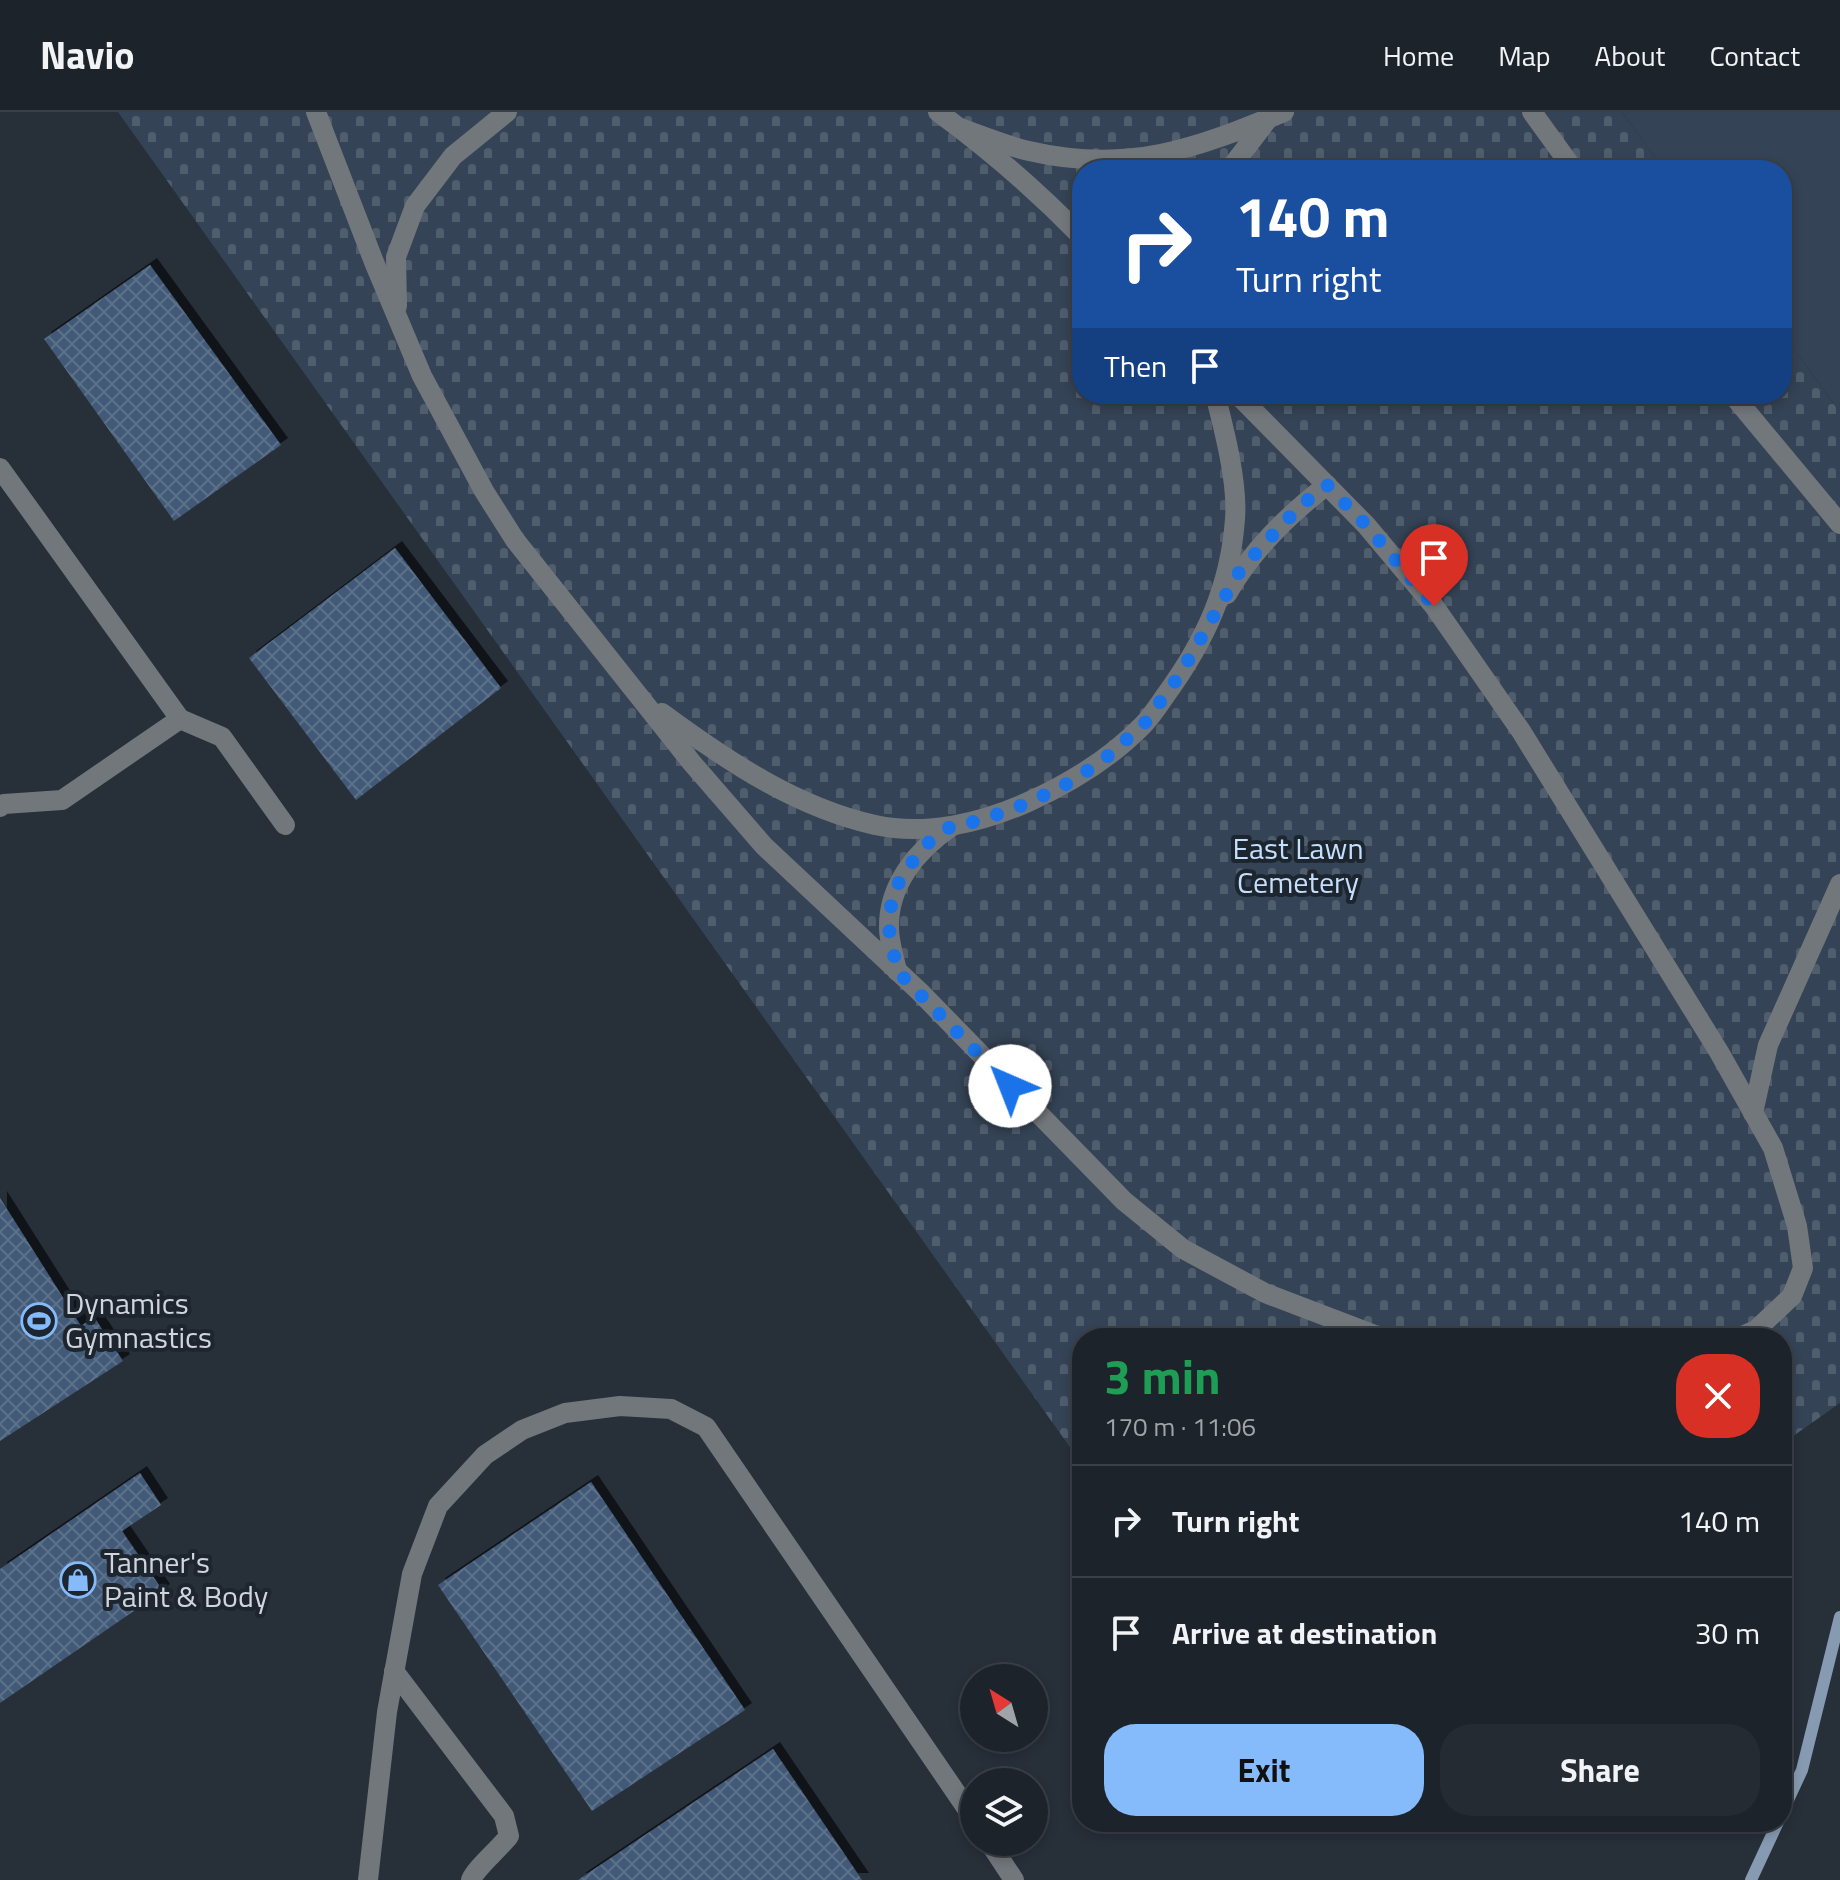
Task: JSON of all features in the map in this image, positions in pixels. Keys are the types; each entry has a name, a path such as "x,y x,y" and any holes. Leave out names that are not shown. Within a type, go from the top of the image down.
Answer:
{"lane":[{"path":"316,112 422,376 491,503 515,540 692,763 764,846 897,971 1124,1201 1183,1249 1265,1293 1357,1328"},
{"path":"397,318 396,257 415,206 453,156 507,112"},
{"path":"938,112 988,148 1072,227"},
{"path":"1532,112 1567,160"},
{"path":"960,128 1027,151 1071,159 1135,160 1200,146 1276,115"},
{"path":"1238,160 1276,115"},
{"path":"1212,622 1226,571 1235,517 1227,442 1218,404"},
{"path":"1247,404 1366,525 1434,606 1521,731 1719,1052 1773,1148 1797,1226 1803,1268 1792,1296 1758,1328"},
{"path":"1740,404 1840,524"},
{"path":"0,468 180,719 222,737 285,825"},
{"path":"642,699 709,747 766,782 822,808 876,825 926,828 967,824 1011,810 1060,788 1101,762 1144,724 1179,676 1241,569 1300,506 1327,485"},
{"path":"2,805 62,800 180,719"},
{"path":"897,971 889,929 892,894 909,866 930,841 953,825"},
{"path":"1753,1113 1768,1045 1840,884"},
{"path":"368,1880 387,1712 412,1574 438,1506 485,1455 522,1430 565,1413 620,1406 671,1409 706,1427 960,1799"},
{"path":"394,1671 504,1816 509,1836 495,1855 473,1874 471,1880"},
{"path":"998,1856 1014,1880"}],"green space":[{"name":"East Lawn Cemetery","path":"118,112 1622,112 1657,160 1072,160 1072,404 1792,404 1792,347 1840,412 1840,1403 1792,1437 1792,1328 1072,1328 1072,1450"},
{"path":"1622,112 1840,112 1840,412 1792,347 1792,160 1657,160"}],"building":[{"path":"150,265 281,445 174,521 44,339"},
{"path":"395,548 501,688 356,800 249,658"},
{"name":"Dynamics Gymnastics","path":"0,1198 81,1326 94,1317 123,1361 0,1441"},
{"name":"Tanner's Paint & Body","path":"140,1473 161,1505 122,1531 163,1591 0,1703 0,1569"},
{"path":"591,1482 745,1710 592,1811 438,1585"},
{"path":"773,1749 862,1880 578,1880"}],"waterway":[{"path":"1792,1792 1802,1770 1840,1617"},
{"path":"1751,1880 1773,1832"}],"place":[{"name":"Dynamics Gymnastics","path":"39,1321"},
{"name":"Tanner's Paint & Body","path":"78,1580"}],"route":[{"path":"1010,1086 897,971 889,929 892,894 909,866 930,841 953,825 967,824 1011,810 1060,788 1101,762 1144,724 1179,676 1241,569 1272,533 1327,485 1366,525 1434,606"}]}
